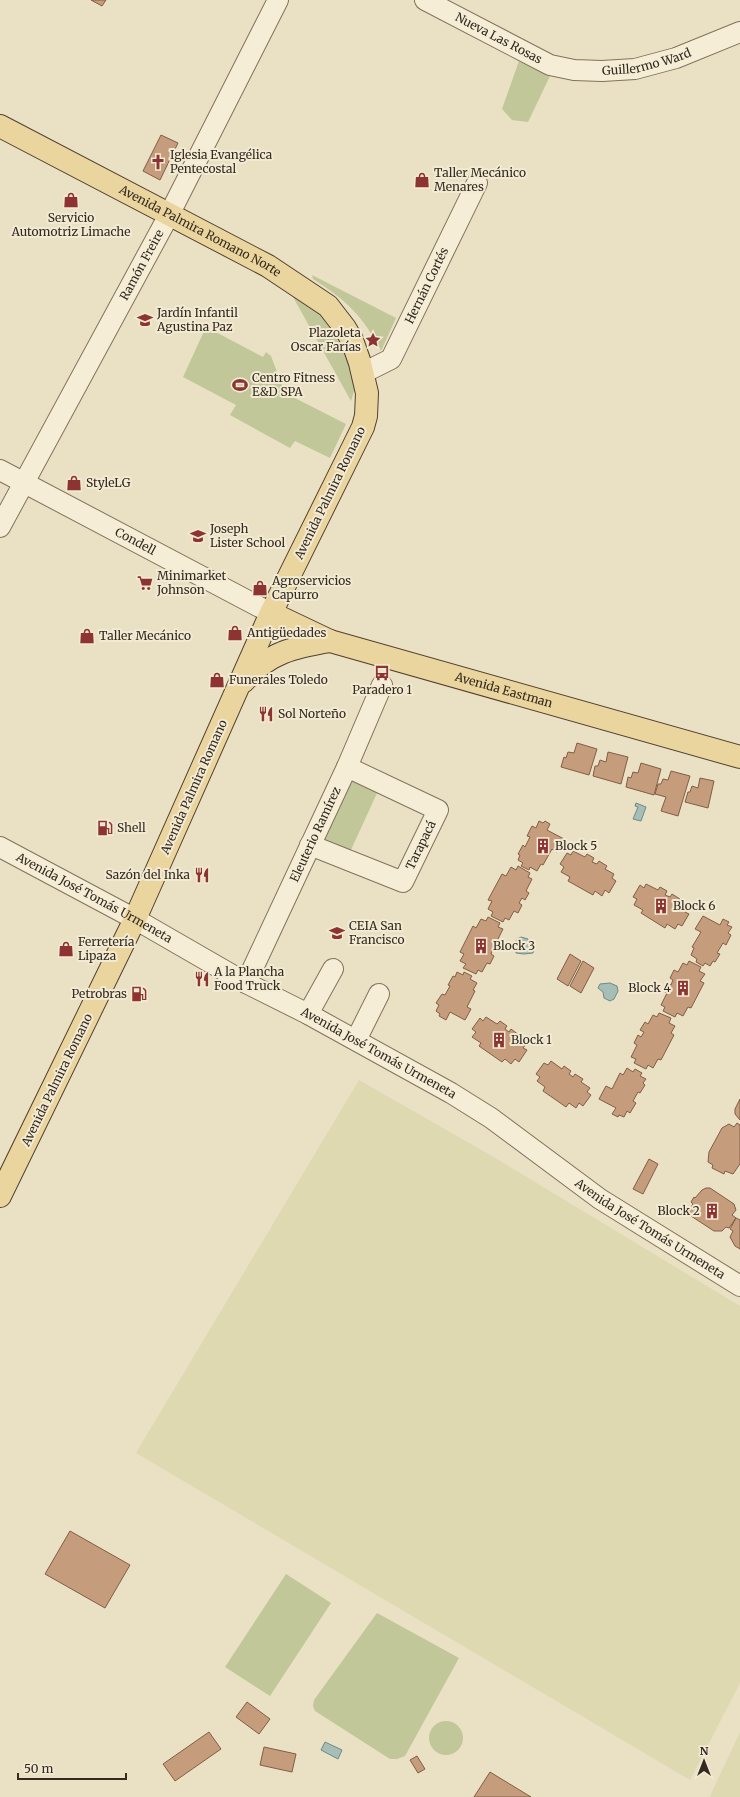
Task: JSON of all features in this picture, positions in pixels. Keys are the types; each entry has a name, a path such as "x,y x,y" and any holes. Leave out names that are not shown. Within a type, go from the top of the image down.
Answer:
{"main road":[{"name":"Avenida Palmira Romano Norte","path":"0,126 268,266 328,306 341,322 352,340 363,373"},
{"name":"Avenida Palmira Romano","path":"0,1196 135,920 271,613 363,427 368,404 363,373"},
{"name":"Avenida Eastman","path":"271,613 330,641 740,757"},
{"path":"235,695 251,673 273,656 299,646 330,641"}],"street":[{"name":"Ramón Freire","path":"0,528 169,215 278,0"},
{"name":"Nueva Las Rosas","path":"425,0 550,65"},
{"name":"Guillermo Ward","path":"550,65 574,70 602,72 635,69 676,58 740,32"},
{"name":"Hernán Cortés","path":"363,373 391,359 477,183"},
{"name":"Condell","path":"0,470 271,613"},
{"name":"Eleuterio Ramírez","path":"246,983 346,767 382,684"},
{"name":"Tarapacá","path":"310,845 404,882 438,810 346,767"},
{"name":"Avenida José Tomás Urmeneta","path":"0,847 135,920 246,983 308,1014 451,1093 491,1118 600,1199 740,1286"},
{"path":"308,1014 333,969"},
{"path":"356,1040 379,994"}],"shaded area":[{"path":"359,1080 497,1159 740,1306 740,1683 690,1780 136,1453"},
{"path":"740,1732 740,1797 711,1797 710,1796"}],"green space":[{"path":"519,61 550,76 528,122 512,120 502,109"},
{"path":"312,275 396,318 381,351 368,328 353,310 335,294 313,279"},
{"path":"288,288 325,314 353,362 355,388 351,401"},
{"name":"Centro Fitness E&D SPA","path":"206,327 263,357 266,352 271,356 285,393 346,424 330,458 295,441 290,448 230,415 236,405 183,377"},
{"path":"346,777 378,791 350,852 318,837"},
{"path":"286,1574 331,1603 270,1696 225,1667"},
{"path":"377,1613 459,1658 405,1756 397,1759 390,1759 315,1711 313,1706 314,1700"},
{"path":"443,1721 449,1721 453,1722 460,1728 463,1738 462,1745 456,1752 449,1755 443,1755 439,1754 432,1748 429,1741 429,1735 430,1731 436,1724"}],"water":[{"path":"636,803 646,807 641,821 633,819 638,807 635,806"},
{"path":"521,937 528,939 529,945 534,949 533,953 516,953 515,943 517,939"},
{"path":"610,983 617,986 618,991 614,999 610,1001 604,998 603,992 598,988 600,984"},
{"path":"325,1742 342,1750 338,1759 321,1750"}],"building":[{"path":"91,0 106,0 102,6"},
{"path":"161,135 178,143 160,180 143,171"},
{"path":"577,743 597,749 589,775 561,767 564,757 566,758 568,752 574,753"},
{"path":"608,752 628,757 621,784 593,776 595,766 598,766 600,760 606,762"},
{"path":"641,763 661,769 654,795 626,787 628,777 631,778 633,772 638,773"},
{"path":"671,771 690,776 678,816 661,811 666,797 655,794 658,784 661,784 663,779 668,780"},
{"path":"700,778 714,781 708,808 685,802 688,792 690,792 692,786 698,788"},
{"name":"Block 5","path":"539,821 543,823 545,821 550,824 547,830 564,839 557,852 552,849 543,865 541,864 537,871 530,867 529,870 521,866 523,863 518,860 520,855 518,854 523,845 525,847 530,837 527,836 532,826 536,828"},
{"path":"573,851 585,857 587,854 594,858 592,862 597,864 599,861 607,866 605,869 614,874 612,878 616,881 609,893 605,890 602,896 595,891 593,895 568,881 570,877 561,872 564,867 560,864 567,853 571,855"},
{"path":"518,866 530,873 528,877 532,879 526,891 529,893 525,900 522,898 519,903 522,905 518,913 514,911 509,920 505,918 503,922 491,916 493,912 488,909 492,901 488,900 502,874 506,876 511,867 516,870"},
{"name":"Block 6","path":"646,884 658,890 660,887 667,891 665,895 670,897 672,894 680,899 678,902 687,908 685,912 689,914 682,926 678,924 675,929 667,924 665,928 641,913 643,910 634,905 637,899 633,897 640,885 644,888"},
{"path":"703,916 720,925 723,919 729,922 727,925 732,927 728,933 731,935 726,945 723,943 717,953 720,954 715,962 713,961 710,966 705,963 703,966 696,962 697,959 691,955 694,948 692,947 701,932 695,929"},
{"name":"Block 3","path":"488,917 500,923 498,927 503,929 497,941 501,943 497,951 493,949 491,954 494,956 490,964 487,963 482,972 478,970 476,974 463,968 466,964 460,961 464,954 460,952 473,926 476,928 481,919 486,921"},
{"path":"570,954 581,961 568,986 557,979"},
{"path":"583,961 594,968 581,993 570,986"},
{"name":"Block 4","path":"689,961 701,967 699,971 705,974 700,981 704,983 691,1008 688,1007 683,1016 677,1013 675,1017 663,1011 665,1007 661,1005 667,993 664,991 668,983 671,985 673,980 670,978 674,970 678,972 683,963 687,965"},
{"path":"457,972 463,975 464,972 472,976 470,979 477,983 473,990 475,991 467,1007 471,1009 465,1020 450,1012 446,1020 439,1016 440,1014 436,1011 439,1005 436,1003 442,994 445,995 450,986 448,985 453,976 455,977"},
{"path":"659,1013 671,1018 669,1023 675,1026 671,1033 674,1035 661,1060 658,1059 653,1068 648,1065 646,1069 634,1063 636,1059 631,1057 637,1045 634,1043 638,1035 641,1037 644,1032 640,1030 645,1022 648,1024 653,1015 657,1017"},
{"name":"Block 1","path":"486,1017 497,1024 500,1021 507,1026 505,1029 509,1032 511,1029 519,1035 517,1038 526,1044 523,1048 527,1050 519,1062 515,1059 511,1064 505,1059 502,1062 479,1046 481,1043 472,1037 476,1032 472,1029 480,1018 483,1021"},
{"name":"Block 1","path":"551,1061 562,1069 564,1066 571,1071 569,1074 573,1077 575,1074 583,1079 581,1082 590,1088 587,1092 591,1095 583,1106 579,1103 576,1108 569,1103 566,1107 543,1091 545,1087 537,1081 540,1077 536,1074 544,1063 548,1065"},
{"path":"627,1068 633,1072 635,1069 642,1073 640,1076 646,1079 643,1083 645,1085 640,1093 638,1092 633,1101 636,1103 630,1113 627,1111 624,1117 619,1115 618,1117 612,1114 616,1108 599,1099 606,1086 612,1089 620,1073 623,1075"},
{"path":"740,1099 740,1120 735,1114 735,1109"},
{"path":"737,1123 740,1125 740,1164 733,1174 725,1171 724,1174 712,1168 713,1165 708,1162 709,1152 722,1128 729,1124 734,1127"},
{"path":"649,1159 658,1164 643,1194 633,1189"},
{"name":"Block 2","path":"710,1188 734,1204 736,1210 732,1215 736,1218 729,1228 726,1227 722,1231 714,1231 691,1216 689,1210 693,1204 691,1202 694,1197 695,1198 702,1190"},
{"path":"736,1218 740,1220 740,1249 735,1246 730,1237 733,1231 730,1229"},
{"path":"70,1531 130,1565 105,1608 45,1574"},
{"path":"247,1702 270,1719 259,1734 236,1717"},
{"path":"209,1732 221,1749 175,1781 163,1764"},
{"path":"264,1747 296,1754 292,1772 260,1765"},
{"path":"417,1756 425,1769 418,1773 410,1760"},
{"path":"490,1772 531,1797 474,1797"}],"place":[{"name":"Iglesia Evangélica Pentecostal","path":"158,162"},
{"name":"Taller Mecánico Menares","path":"422,180"},
{"name":"Servicio Automotriz Limache","path":"71,200"},
{"name":"Jardín Infantil Agustina Paz","path":"145,320"},
{"name":"Plazoleta Oscar Farías","path":"373,340"},
{"name":"Centro Fitness E&D SPA","path":"240,385"},
{"name":"StyleLG","path":"74,483"},
{"name":"Joseph Lister School","path":"198,536"},
{"name":"Minimarket Johnson","path":"145,583"},
{"name":"Agroservicios Capurro","path":"260,588"},
{"name":"Antigüedades","path":"235,633"},
{"name":"Taller Mecánico","path":"87,636"},
{"name":"Paradero 1","path":"382,673"},
{"name":"Funerales Toledo","path":"217,680"},
{"name":"Sol Norteño","path":"266,714"},
{"name":"Shell","path":"105,828"},
{"name":"Block 5","path":"543,846"},
{"name":"Sazón del Inka","path":"202,875"},
{"name":"Block 6","path":"661,906"},
{"name":"CEIA San Francisco","path":"337,933"},
{"name":"Block 3","path":"481,946"},
{"name":"Ferretería Lipaza","path":"66,949"},
{"name":"A la Plancha Food Truck","path":"202,979"},
{"name":"Block 4","path":"683,988"},
{"name":"Petrobras","path":"139,994"},
{"name":"Block 1","path":"499,1040"},
{"name":"Block 2","path":"712,1211"}]}
